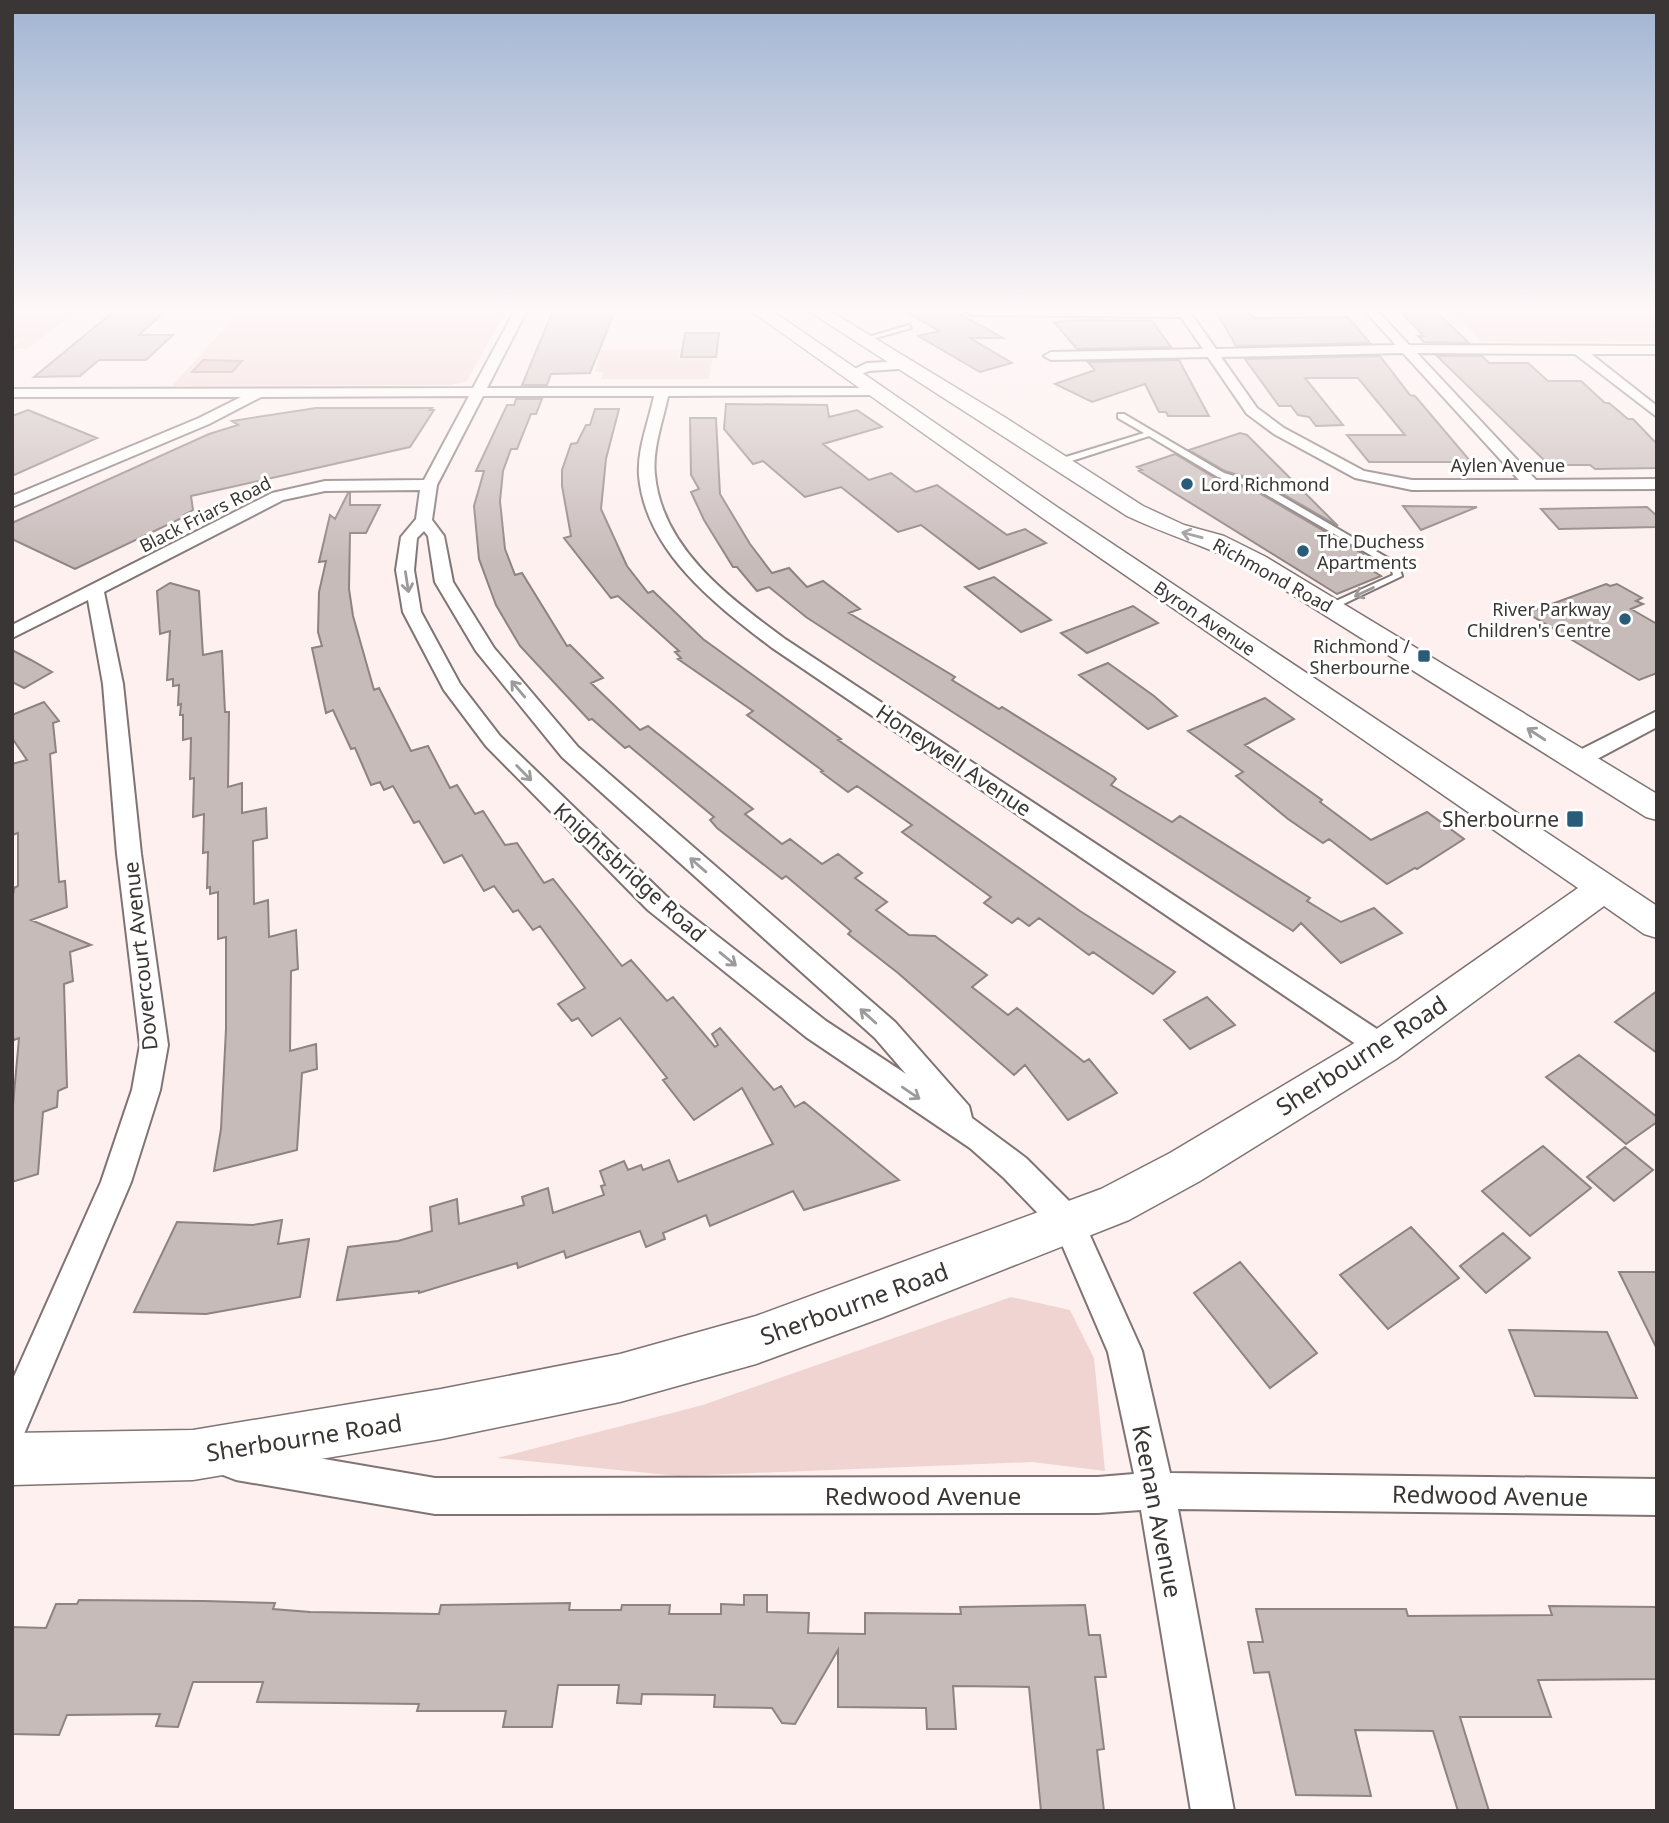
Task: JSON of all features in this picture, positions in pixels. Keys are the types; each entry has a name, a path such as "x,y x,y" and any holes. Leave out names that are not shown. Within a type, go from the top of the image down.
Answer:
{"street":[{"path":"12,502 204,421 258,393"},
{"name":"Knightsbridge Road","path":"477,393 429,485 424,520 409,537 405,570 412,612 451,686 493,741 657,903 816,1030 980,1139 1015,1168 1068,1222"},
{"name":"Honeywell Avenue","path":"662,393 647,475 660,521 689,567 725,602 778,643 1382,1047"},
{"name":"Byron Avenue","path":"878,393 1657,924"},
{"name":"Richmond Road","path":"951,393 1135,511 1177,530 1215,541 1257,562 1576,761 1657,808"},
{"name":"Aylen Avenue","path":"1240,393 1252,411 1279,431 1341,467 1378,481 1412,485 1657,484"},
{"path":"1447,393 1531,484"},
{"path":"1632,393 1657,413"},
{"name":"Black Friars Road","path":"12,632 278,496 324,486 429,485"},
{"name":"Knightsbridge Road","path":"424,520 436,536 444,582 486,651 570,752 885,1030 980,1139"},
{"name":"Dovercourt Avenue","path":"12,1422 116,1182 146,1090 154,1045 130,854 113,684 95,591"},
{"path":"1576,761 1657,718"},
{"name":"Sherbourne Road","path":"12,1459 193,1455 441,1414 620,1378 757,1340 1114,1205 1185,1167 1382,1047 1602,889"},
{"name":"Keenan Avenue","path":"1068,1222 1125,1351 1156,1491 1213,1811"},
{"name":"Redwood Avenue","path":"193,1455 435,1496 1117,1494 1156,1491 1657,1497"}],"lane":[{"path":"1121,416 1221,475 1258,486 1395,566 1398,576 1330,607"},
{"path":"1059,463 1150,433"}],"shaded area":[{"path":"1011,1297 1070,1310 1094,1358 1105,1471 1032,1462 678,1476 497,1458 703,1405"}],"building":[{"path":"1074,393 1118,393 1092,402"},
{"path":"1150,393 1197,393 1209,416 1168,416 1166,412 1159,412"},
{"path":"1270,393 1317,393 1343,425 1316,426 1309,417 1298,415 1291,406 1279,406"},
{"path":"1370,393 1409,393 1415,396 1471,462 1369,462 1347,435 1405,435"},
{"path":"1475,393 1594,393 1628,419 1633,419 1657,444 1657,468 1595,469 1590,465 1549,465"},
{"path":"516,399 542,399 536,414 531,414 517,449 511,449 503,471 500,501 505,549 515,575 522,573 567,646 570,645 603,678 591,683 640,730 648,726 753,809 745,814 782,844 790,839 822,864 838,854 862,873 855,878 887,902 876,910 909,935 935,936 987,975 972,987 1008,1015 1017,1008 1084,1062 1089,1059 1117,1093 1068,1120 1025,1065 1014,1075 898,973 848,934 851,931 786,876 782,879 717,828 710,820 714,817 629,746 625,748 592,719 589,720 520,646 496,605 479,559 474,506 484,471 476,471 507,405 514,405"},
{"path":"726,404 827,405 829,417 857,410 882,427 823,444 869,480 891,473 916,492 937,485 1007,535 1025,529 1046,543 979,569 921,525 898,532 841,487 805,497 763,461 753,464 724,429"},
{"path":"316,408 434,410 410,447 191,496 193,510 184,515 186,516 75,569 12,539 12,523 209,434 238,425 232,421"},
{"path":"595,409 619,409 606,459 601,509 627,566 648,593 653,591 703,639 841,739 838,740 1080,911 1175,972 1153,994 1093,952 1089,955 1039,918 1029,926 1018,918 1012,923 984,903 991,897 902,832 912,825 857,786 848,792 821,772 823,771 747,715 753,711 678,659 681,658 675,652 679,651 618,596 611,598 564,538 571,536 562,486 562,470 571,444 577,443 586,425 590,425"},
{"path":"28,410 97,438 12,476 12,416"},
{"path":"690,418 716,418 720,494 750,544 772,573 789,568 807,587 823,581 860,609 849,613 955,677 952,680 999,709 1002,707 1114,777 1116,779 1111,785 1172,822 1180,816 1310,898 1307,901 1341,922 1374,908 1402,933 1341,963 1301,923 1293,931 806,617 769,587 757,591 737,567 733,567 704,520 691,492 699,489 691,475"},
{"path":"1240,433 1247,435 1338,526 1262,482 1225,471 1189,450"},
{"path":"1175,454 1217,479 1254,490 1363,554 1352,558 1381,576 1337,594 1139,471 1142,470 1137,467"},
{"path":"348,493 350,505 380,505 366,533 350,533 349,589 353,616 374,690 379,688 411,751 428,746 450,788 457,785 475,814 483,811 505,845 517,843 544,883 553,879 622,966 631,960 667,1001 673,997 715,1047 718,1045 712,1034 720,1028 774,1090 781,1086 795,1107 804,1102 899,1180 804,1210 793,1191 710,1226 706,1215 663,1233 665,1239 646,1247 640,1231 566,1258 564,1251 518,1268 517,1263 419,1293 337,1300 348,1247 398,1241 432,1231 430,1207 457,1199 459,1224 524,1205 522,1197 548,1188 553,1213 604,1195 601,1186 605,1185 600,1171 624,1161 628,1170 641,1165 643,1170 669,1160 678,1182 773,1144 742,1088 694,1120 663,1080 667,1078 620,1018 592,1036 578,1018 572,1021 558,1004 585,988 540,926 533,930 518,910 513,912 494,886 484,891 462,855 444,863 419,821 414,823 393,786 384,790 380,782 371,785 355,748 351,749 333,710 326,713 312,648 322,646 318,632 319,592 326,561 319,562 330,515 335,519"},
{"path":"1403,506 1476,507 1477,507 1421,530"},
{"path":"1647,507 1657,516 1657,527 1559,529 1541,509"},
{"path":"994,577 1051,620 1021,632 965,587"},
{"path":"170,583 199,591 203,655 222,651 225,712 229,712 228,787 242,783 242,813 266,808 267,838 253,841 254,904 268,900 269,937 296,930 298,969 291,971 290,1051 316,1044 317,1069 302,1073 297,1150 214,1171 221,1129 226,1029 226,937 218,939 218,892 210,894 210,887 207,888 208,852 203,853 204,814 193,817 191,738 183,740 183,715 180,715 181,704 178,705 179,685 173,686 173,679 167,680 170,631 160,634 157,591"},
{"path":"1606,584 1617,584 1642,598 1636,601 1643,604 1631,609 1657,624 1657,673 1639,680 1527,613"},
{"path":"1133,606 1158,623 1087,653 1061,633"},
{"path":"12,650 52,672 24,688 12,682"},
{"path":"1108,663 1177,716 1148,729 1079,675"},
{"path":"1265,698 1294,719 1245,745 1322,800 1320,802 1371,840 1427,812 1464,839 1417,869 1387,884 1329,839 1323,843 1288,819 1236,776 1243,772 1188,731"},
{"path":"44,702 59,721 53,723 56,752 50,754 59,882 65,881 67,907 31,920 91,945 70,952 73,981 64,984 67,1087 58,1091 57,1107 43,1112 38,1174 12,1182 12,1116 19,1038 13,1038 12,902 14,888 18,886 18,833 12,835 12,764 27,760 12,738 12,715"},
{"path":"1657,991 1657,1053 1615,1022"},
{"path":"1207,997 1235,1025 1190,1049 1164,1020"},
{"path":"1579,1055 1657,1117 1657,1122 1626,1144 1546,1077"},
{"path":"1543,1146 1591,1188 1530,1236 1482,1191"},
{"path":"1625,1147 1653,1170 1614,1201 1587,1177"},
{"path":"282,1220 278,1244 309,1239 300,1297 206,1314 134,1312 177,1222 253,1225"},
{"path":"1411,1227 1459,1278 1388,1329 1340,1275"},
{"path":"1503,1233 1530,1258 1486,1293 1460,1266"},
{"path":"1240,1262 1317,1353 1270,1388 1194,1293"},
{"path":"1619,1272 1657,1272 1657,1349"},
{"path":"1509,1330 1607,1332 1637,1398 1535,1396"},
{"path":"744,1595 767,1595 767,1612 809,1613 808,1633 865,1634 865,1613 961,1614 960,1607 1085,1605 1089,1635 1100,1635 1106,1677 1095,1677 1104,1749 1097,1750 1104,1811 1041,1811 1029,1687 953,1686 956,1729 927,1729 926,1708 838,1707 838,1650 795,1724 782,1723 772,1708 714,1707 715,1695 642,1694 641,1704 617,1703 619,1685 558,1685 552,1727 503,1727 506,1711 417,1711 419,1704 257,1702 263,1682 193,1682 178,1727 156,1726 160,1714 67,1715 59,1735 12,1734 12,1627 46,1628 56,1604 77,1604 79,1600 204,1601 275,1603 273,1609 310,1612 439,1614 441,1605 570,1603 569,1610 621,1610 622,1605 670,1605 669,1614 721,1614 721,1604 744,1605"},
{"path":"1549,1606 1657,1607 1657,1679 1538,1680 1551,1717 1460,1717 1489,1811 1458,1811 1433,1731 1355,1730 1371,1796 1296,1795 1269,1672 1254,1673 1248,1642 1263,1642 1256,1609 1406,1609 1408,1616 1552,1615"}],"place":[{"name":"Lord Richmond","path":"1187,484"},
{"name":"The Duchess Apartments","path":"1303,551"},
{"name":"River Parkway Children's Centre","path":"1625,619"},
{"name":"Richmond / Sherbourne","path":"1424,656"},
{"name":"Sherbourne","path":"1575,819"}]}
